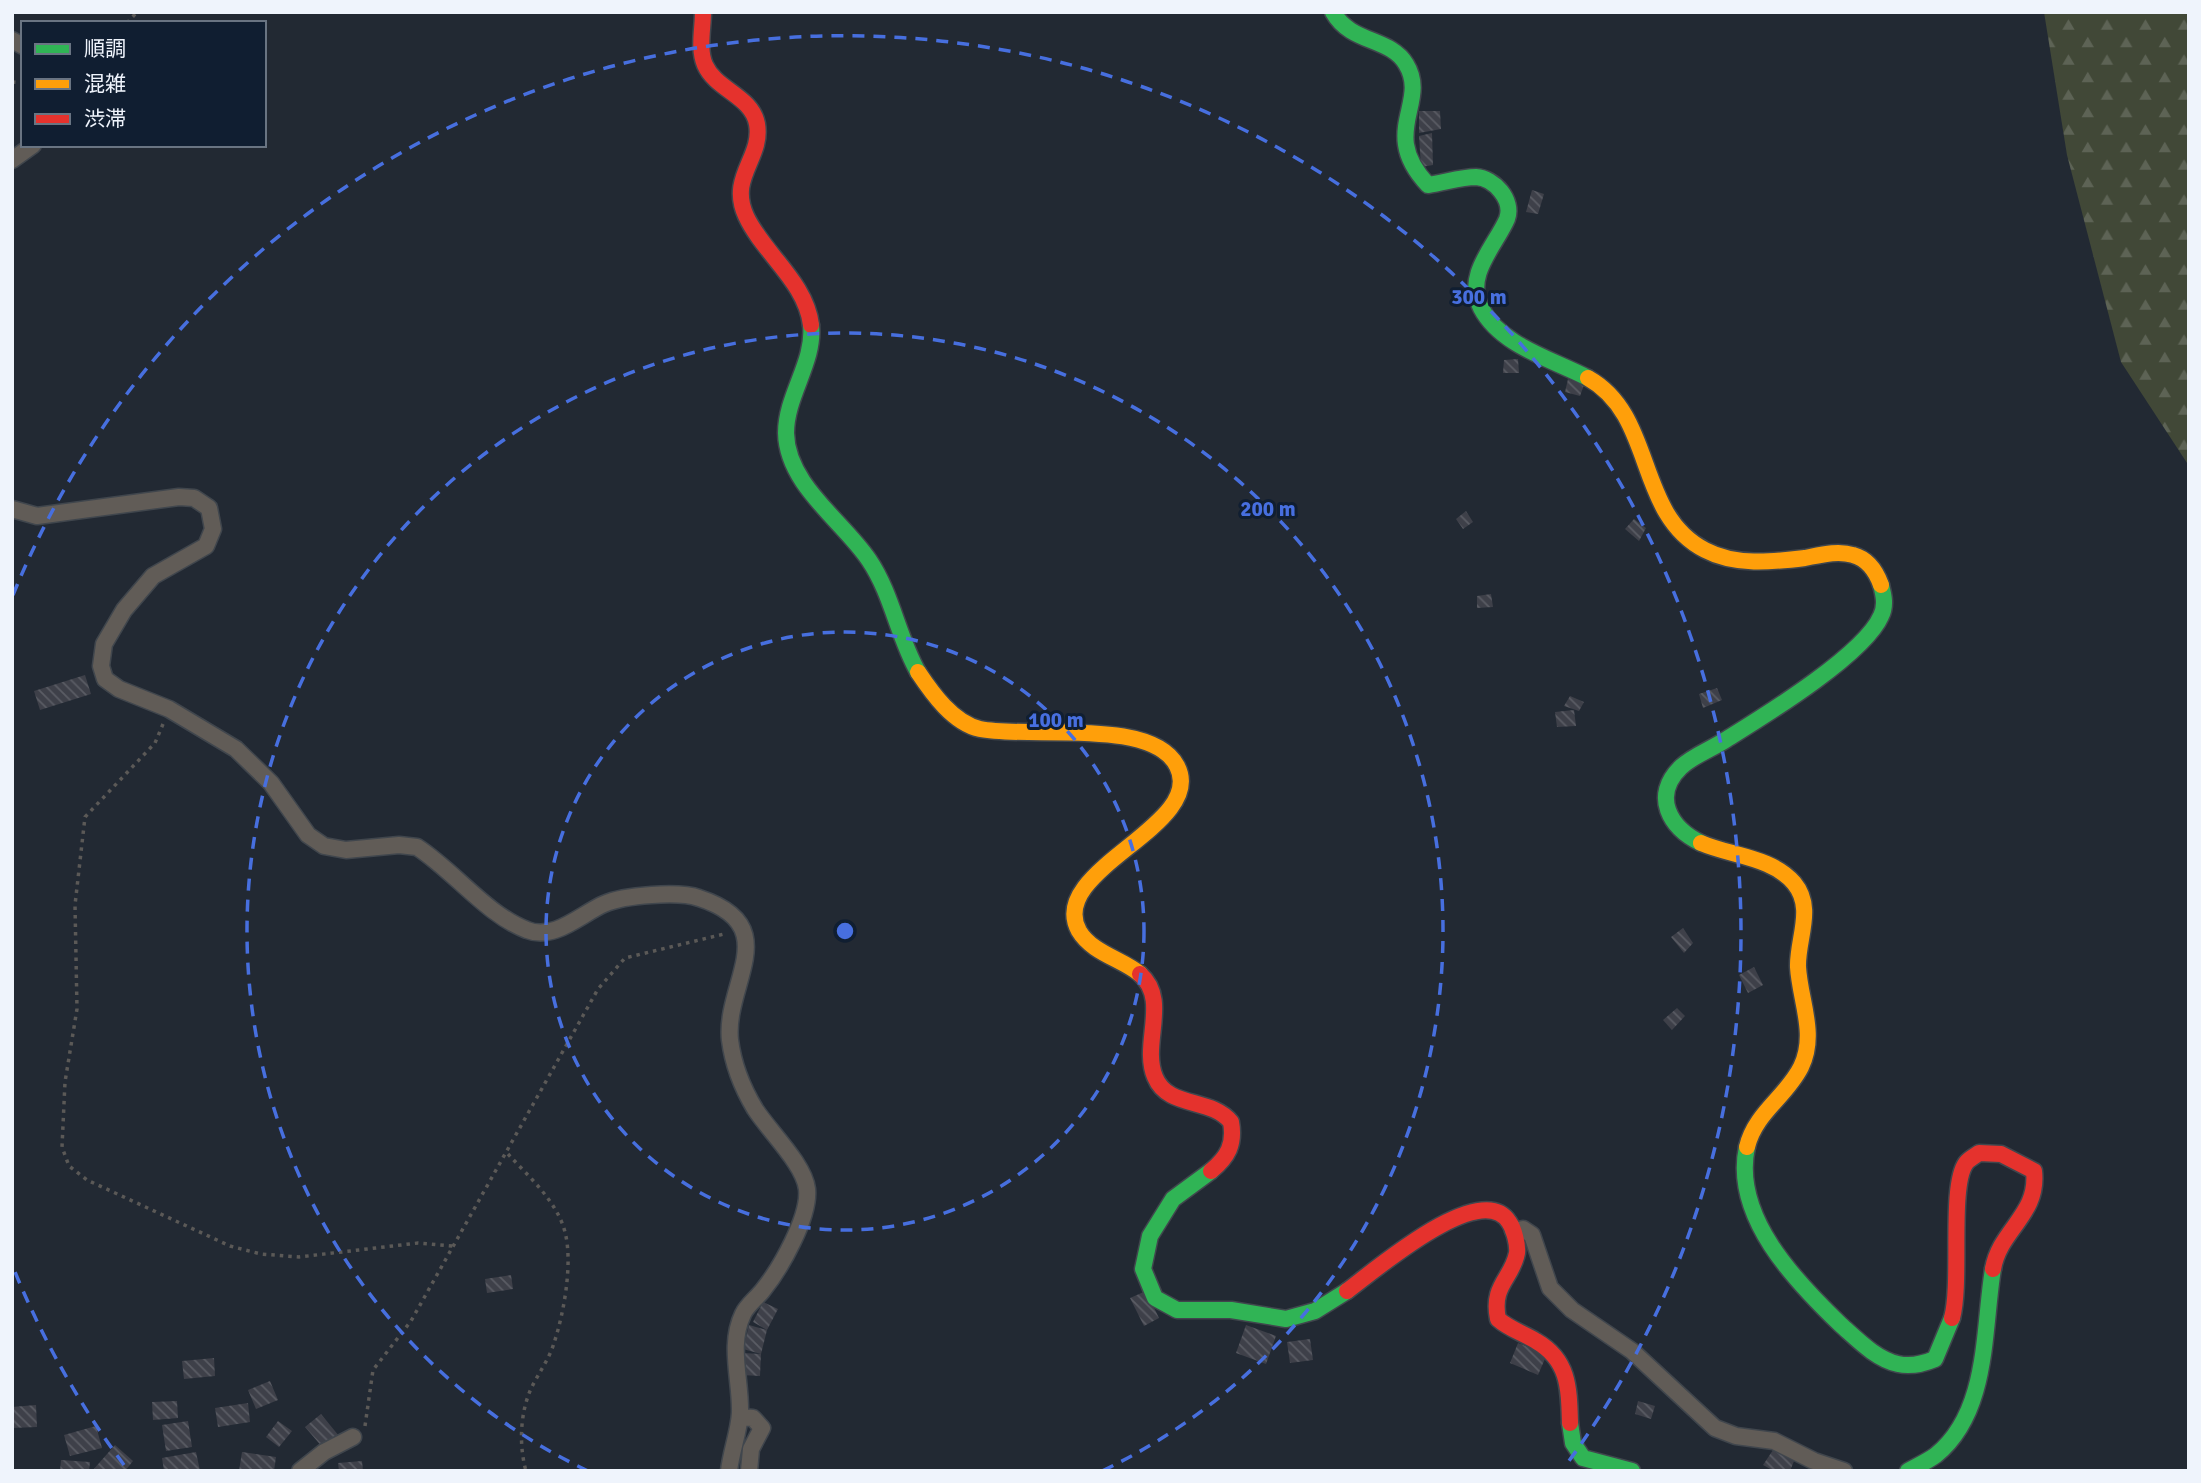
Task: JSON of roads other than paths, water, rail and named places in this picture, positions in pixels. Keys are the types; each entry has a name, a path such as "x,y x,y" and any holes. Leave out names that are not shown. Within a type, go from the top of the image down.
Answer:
{"street":[{"path":"703,12 705,64 716,82 743,101 757,121 757,139 741,181 739,197 802,299 810,318 810,342 786,429 789,451 808,485 877,574 923,679 959,720 979,729 1131,736 1168,753 1179,766 1180,780 1175,802 1088,884 1077,902 1075,918 1080,933 1092,946 1142,976 1150,987 1154,1004 1150,1047 1153,1073 1161,1088 1175,1099 1221,1110 1231,1121 1231,1149 1223,1163 1173,1199 1147,1244 1142,1262 1151,1293 1162,1304 1177,1311 1242,1310 1269,1319 1292,1320 1318,1310 1352,1289 1443,1221 1469,1210 1490,1210 1505,1216 1513,1231 1517,1253 1500,1282 1494,1300 1496,1315 1504,1328 1553,1353 1565,1371 1572,1432 1578,1454 1592,1463 1620,1464 1632,1471"},
{"path":"1334,12 1339,26 1352,35 1395,52 1407,66 1410,87 1405,154 1414,173 1429,185 1479,176 1495,184 1506,200 1507,218 1496,233 1477,286 1479,305 1491,325 1536,352 1591,378 1609,392 1622,408 1636,434 1668,519 1707,554 1726,559 1770,562 1839,553 1866,561 1876,572 1884,607 1875,628 1858,646 1735,733 1690,759 1671,780 1666,796 1667,810 1676,825 1690,838 1712,850 1760,859 1793,882 1805,906 1798,960 1809,1016 1809,1043 1800,1071 1751,1132 1746,1150 1745,1175 1748,1199 1756,1219 1775,1248 1828,1313 1866,1349 1891,1365 1908,1367 1935,1359 1951,1326 1958,1286 1956,1209 1959,1176 1971,1158 1990,1151 2014,1157 2034,1171 2038,1189 2029,1210 2008,1232 1996,1258 1983,1346 1973,1394 1961,1430 1940,1453 1908,1471"},
{"path":"12,160 30,147"},
{"path":"12,509 37,516 179,497 194,498 209,508 213,529 206,547 153,576 124,610 104,644 101,666 105,679 118,689 169,709 236,749 271,783 308,835 324,846 346,850 399,845 417,847 508,920 529,932 550,932 605,903 668,894 697,897 727,911 743,929 746,966 730,1009 730,1039 736,1067 754,1108 793,1161 807,1188 805,1210 795,1235 765,1287 743,1313 734,1343 740,1417 729,1471"},
{"path":"1513,1231 1523,1228 1532,1235 1550,1288 1572,1310 1632,1351 1715,1428 1736,1436 1774,1441 1814,1461 1844,1471"},
{"path":"740,1417 753,1418 762,1428 751,1449 749,1471"},
{"path":"300,1471 324,1452 353,1437"}]}
